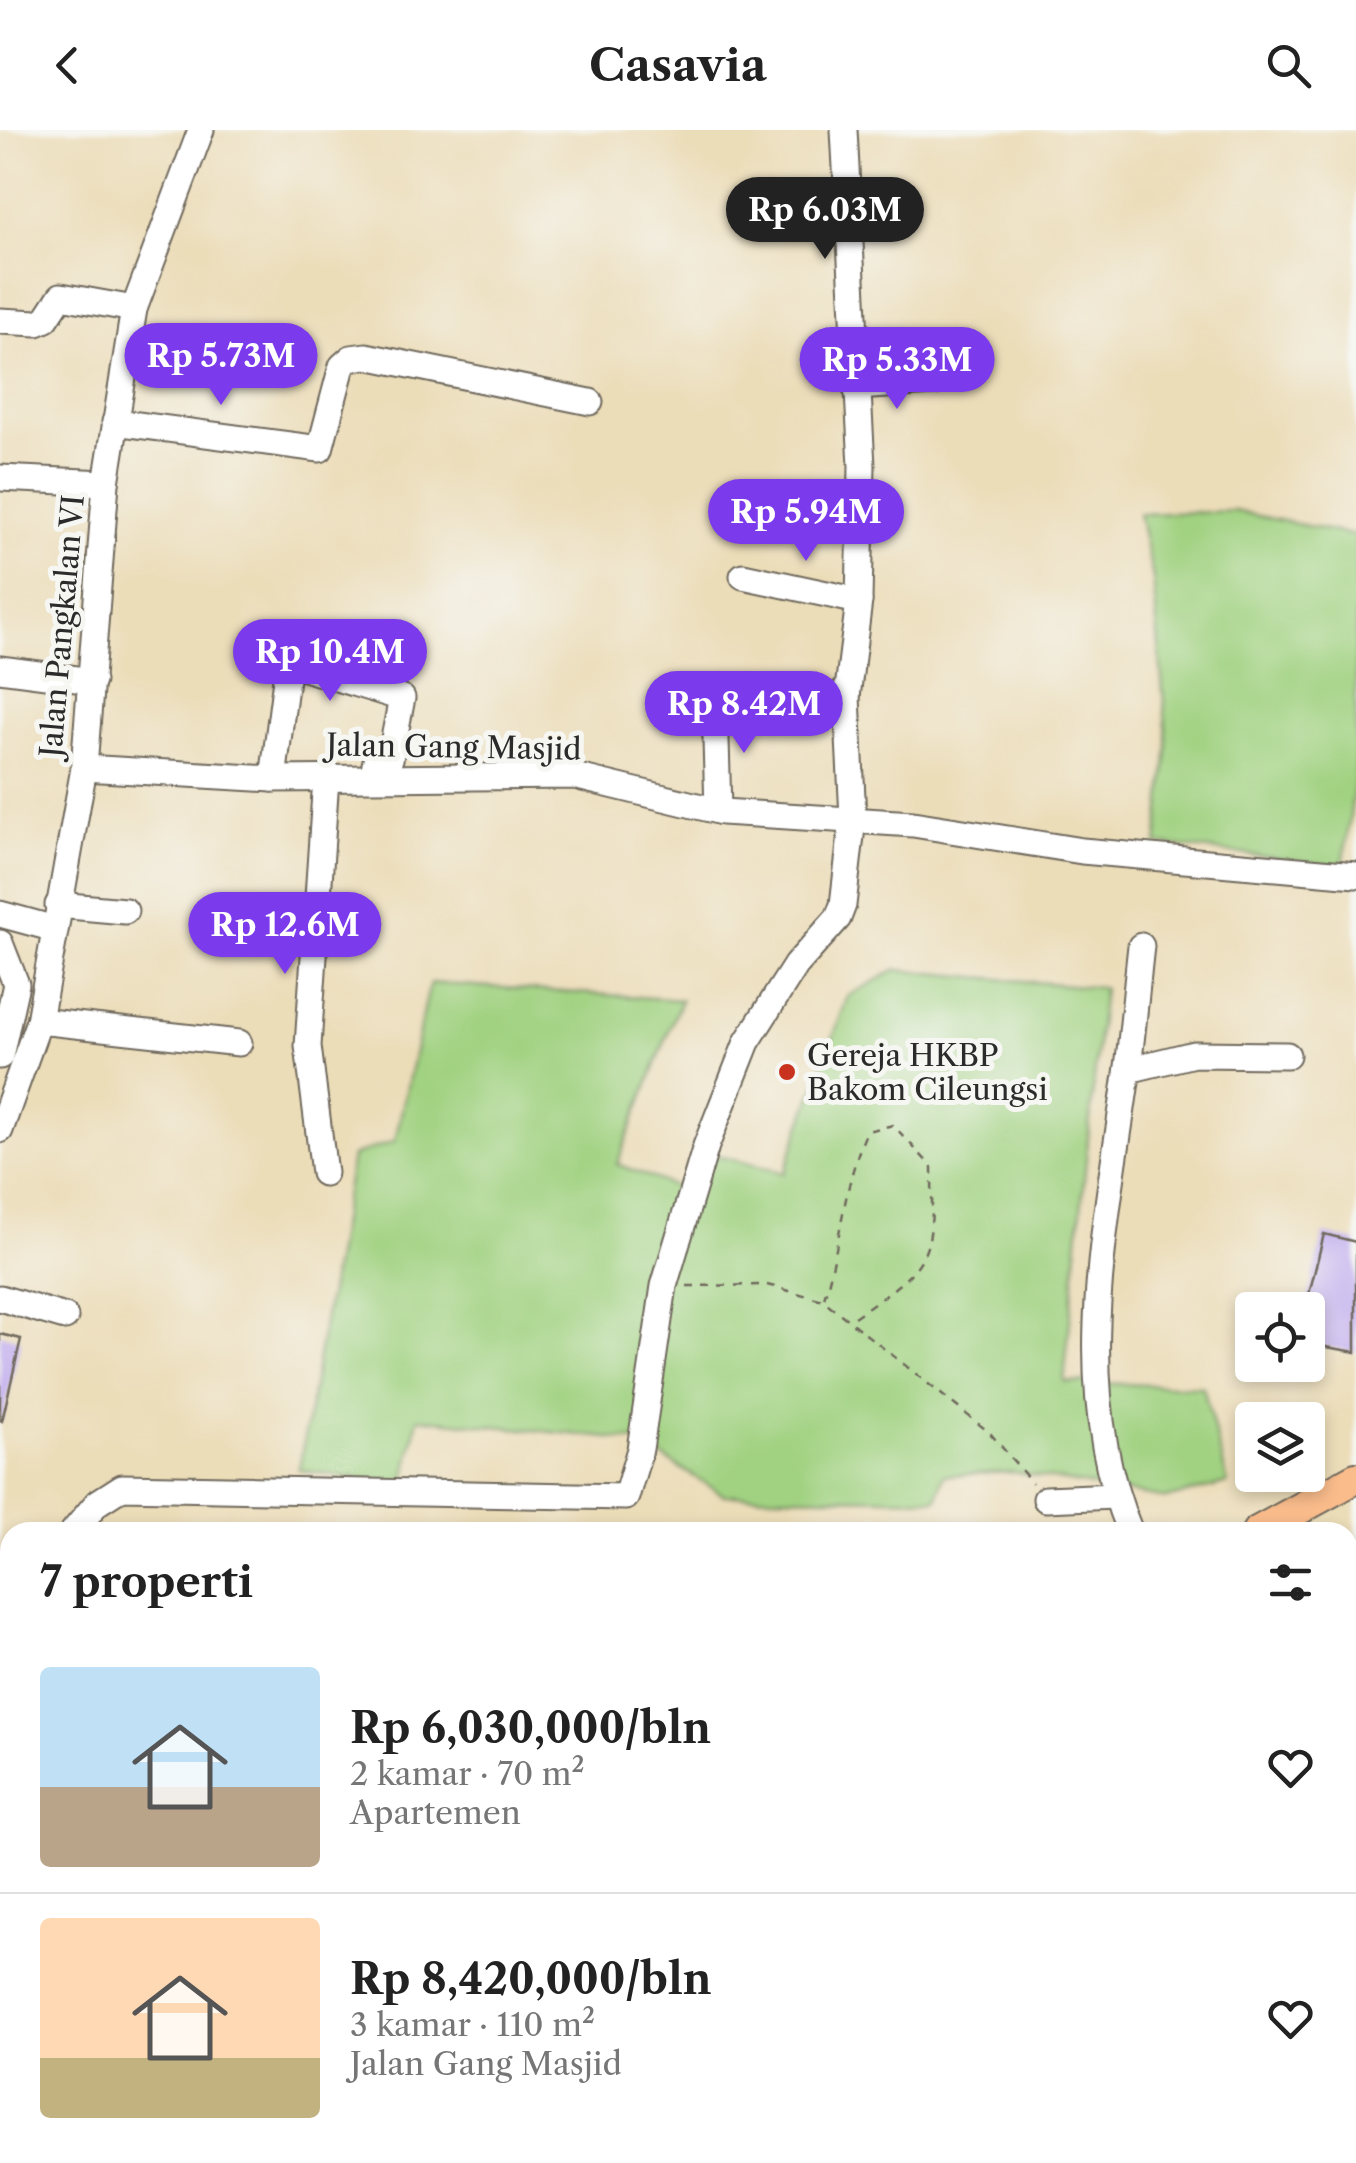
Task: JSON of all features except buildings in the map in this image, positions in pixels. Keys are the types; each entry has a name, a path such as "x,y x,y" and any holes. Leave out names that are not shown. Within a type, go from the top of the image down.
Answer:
{"main road":[{"path":"1283,1522 1356,1478"}],"street":[{"name":"Jalan Pangkalan VI","path":"0,1130 39,1021 84,768 106,483 134,308 201,130"},
{"path":"81,1522 97,1503 122,1487 626,1497 640,1450 664,1286 706,1146 747,1042 796,965 838,918 853,818 847,696 859,601 862,466 854,388 846,132"},
{"path":"0,321 37,323 46,318 61,296 134,308"},
{"path":"115,422 320,448 342,366 351,358 366,356 590,402"},
{"path":"854,388 936,382"},
{"path":"0,478 106,483"},
{"path":"744,576 859,601"},
{"path":"273,779 288,663 402,698 390,759 376,761 372,778"},
{"path":"0,668 92,681"},
{"path":"758,690 847,696"},
{"path":"714,703 718,812"},
{"name":"Jalan Gang Masjid","path":"84,768 273,779 574,776 718,812 853,818 1082,851 1356,875"},
{"path":"324,1173 308,1046 326,778"},
{"path":"0,914 56,917 125,911"},
{"path":"0,943 16,984 0,1056"},
{"path":"1126,1522 1114,1496 1099,1421 1096,1363 1104,1228 1128,1070 1141,946"},
{"path":"39,1021 239,1044"},
{"path":"1128,1070 1194,1054 1287,1055"},
{"path":"0,1298 66,1317"},
{"path":"1046,1499 1114,1496"}],"path":[{"path":"824,1300 836,1258 853,1162 867,1132 893,1125 932,1168 932,1238 911,1278 852,1319"},
{"path":"664,1286 767,1285 824,1300 990,1433 1046,1499"}],"green space":[{"path":"1234,511 1356,536 1356,775 1343,866 1157,844 1168,749 1153,578 1139,514"},
{"path":"896,970 1103,988 1064,1382 1203,1387 1228,1483 1166,1499 1012,1472 944,1475 937,1499 724,1495 637,1441 418,1418 404,1485 299,1470 352,1156 395,1141 430,983 681,1000 617,1164 688,1192 711,1154 784,1173 848,996"}],"place":[{"name":"Gereja HKBP Bakom Cileungsi","path":"787,1072"}]}
